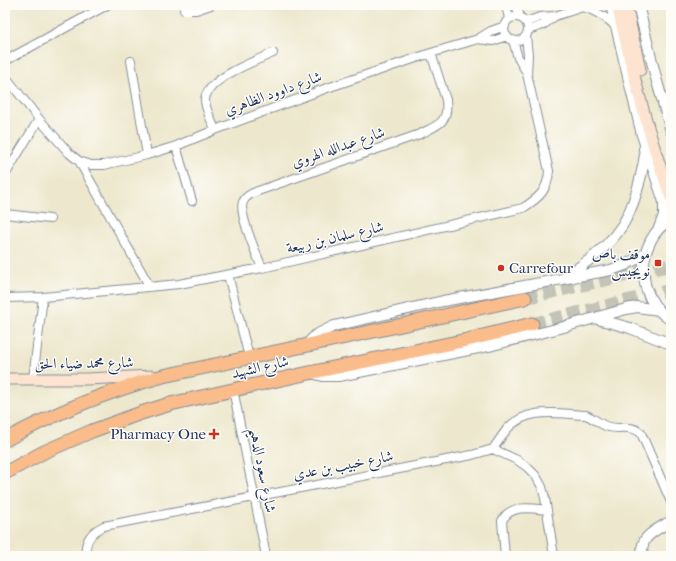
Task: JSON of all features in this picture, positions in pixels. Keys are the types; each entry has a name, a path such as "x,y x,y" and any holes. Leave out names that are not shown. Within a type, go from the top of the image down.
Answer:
{"highway":[{"name":"شارع الشهيد","path":"5,440 36,423 130,385 163,376 249,357 525,298"},
{"name":"شارع الشهيد","path":"5,473 44,452 140,412 309,373 467,340 532,324"}],"main road":[{"path":"617,5 649,133 671,198"},
{"path":"626,5 646,95 671,178"},
{"name":"شارع محمد ضياء الحق","path":"5,379 86,379 163,376"}],"street":[{"path":"5,61 107,5"},
{"path":"184,10 196,10 210,5"},
{"path":"506,5 507,23 505,32 510,38 520,40 525,26"},
{"name":"شارع سلمان بن ربيعة","path":"43,297 179,284 228,275 523,208 534,201 542,192 548,181 549,171 527,74 528,55 525,26 516,5"},
{"path":"610,5 642,135 664,202 664,215 645,254 645,284 650,298 659,310 671,320"},
{"path":"638,5 671,131"},
{"path":"507,23 516,17 525,26 543,25 555,16 584,6 602,14 616,27"},
{"name":"شارع داوود الظاهري","path":"79,161 91,165 104,165 147,155 176,146 326,88 478,39 507,23"},
{"name":"شارع داوود الظاهري","path":"478,39 493,41 510,38"},
{"name":"شارع سلمان بن ربيعة","path":"510,38 518,58 527,74"},
{"path":"215,130 205,104 205,98 209,88 225,76 273,53"},
{"name":"شارع عبدالله الهروي","path":"262,268 243,219 241,210 243,201 258,191 420,134 437,126 444,120 447,107 431,53"},
{"path":"131,61 147,155"},
{"path":"5,76 68,153 79,161 150,287"},
{"path":"5,175 39,119"},
{"path":"562,278 597,255 611,242 632,210 638,192 645,155 642,135"},
{"path":"176,146 192,201"},
{"path":"5,214 50,218"},
{"path":"659,228 671,219"},
{"path":"306,345 316,335 334,326 443,301 620,267 645,254"},
{"path":"228,275 249,357"},
{"path":"5,298 43,297 34,379"},
{"path":"309,373 323,376 339,376 493,345 626,309 637,307 659,310"},
{"path":"594,318 630,328 671,344"},
{"name":"شارع سعود الدهيم","path":"233,390 266,556"},
{"path":"554,556 542,487 536,476 517,460 492,449 508,428 528,415 538,413 586,415 608,427 630,427 636,429 641,433 671,502"},
{"name":"شارع خبيب بن عدي","path":"86,556 86,543 90,535 104,526 472,455 492,449"},
{"path":"505,556 502,522 504,517 515,509 526,508 547,510"},
{"path":"643,556 641,549 643,542 648,536 671,521"}],"tunnel":[{"path":"525,298 671,265"},
{"path":"532,324 671,290"}],"place":[{"name":"موقف باص نويجيس","path":"658,263"},
{"name":"Carrefour","path":"501,268"},
{"name":"Pharmacy One","path":"214,434"}]}
